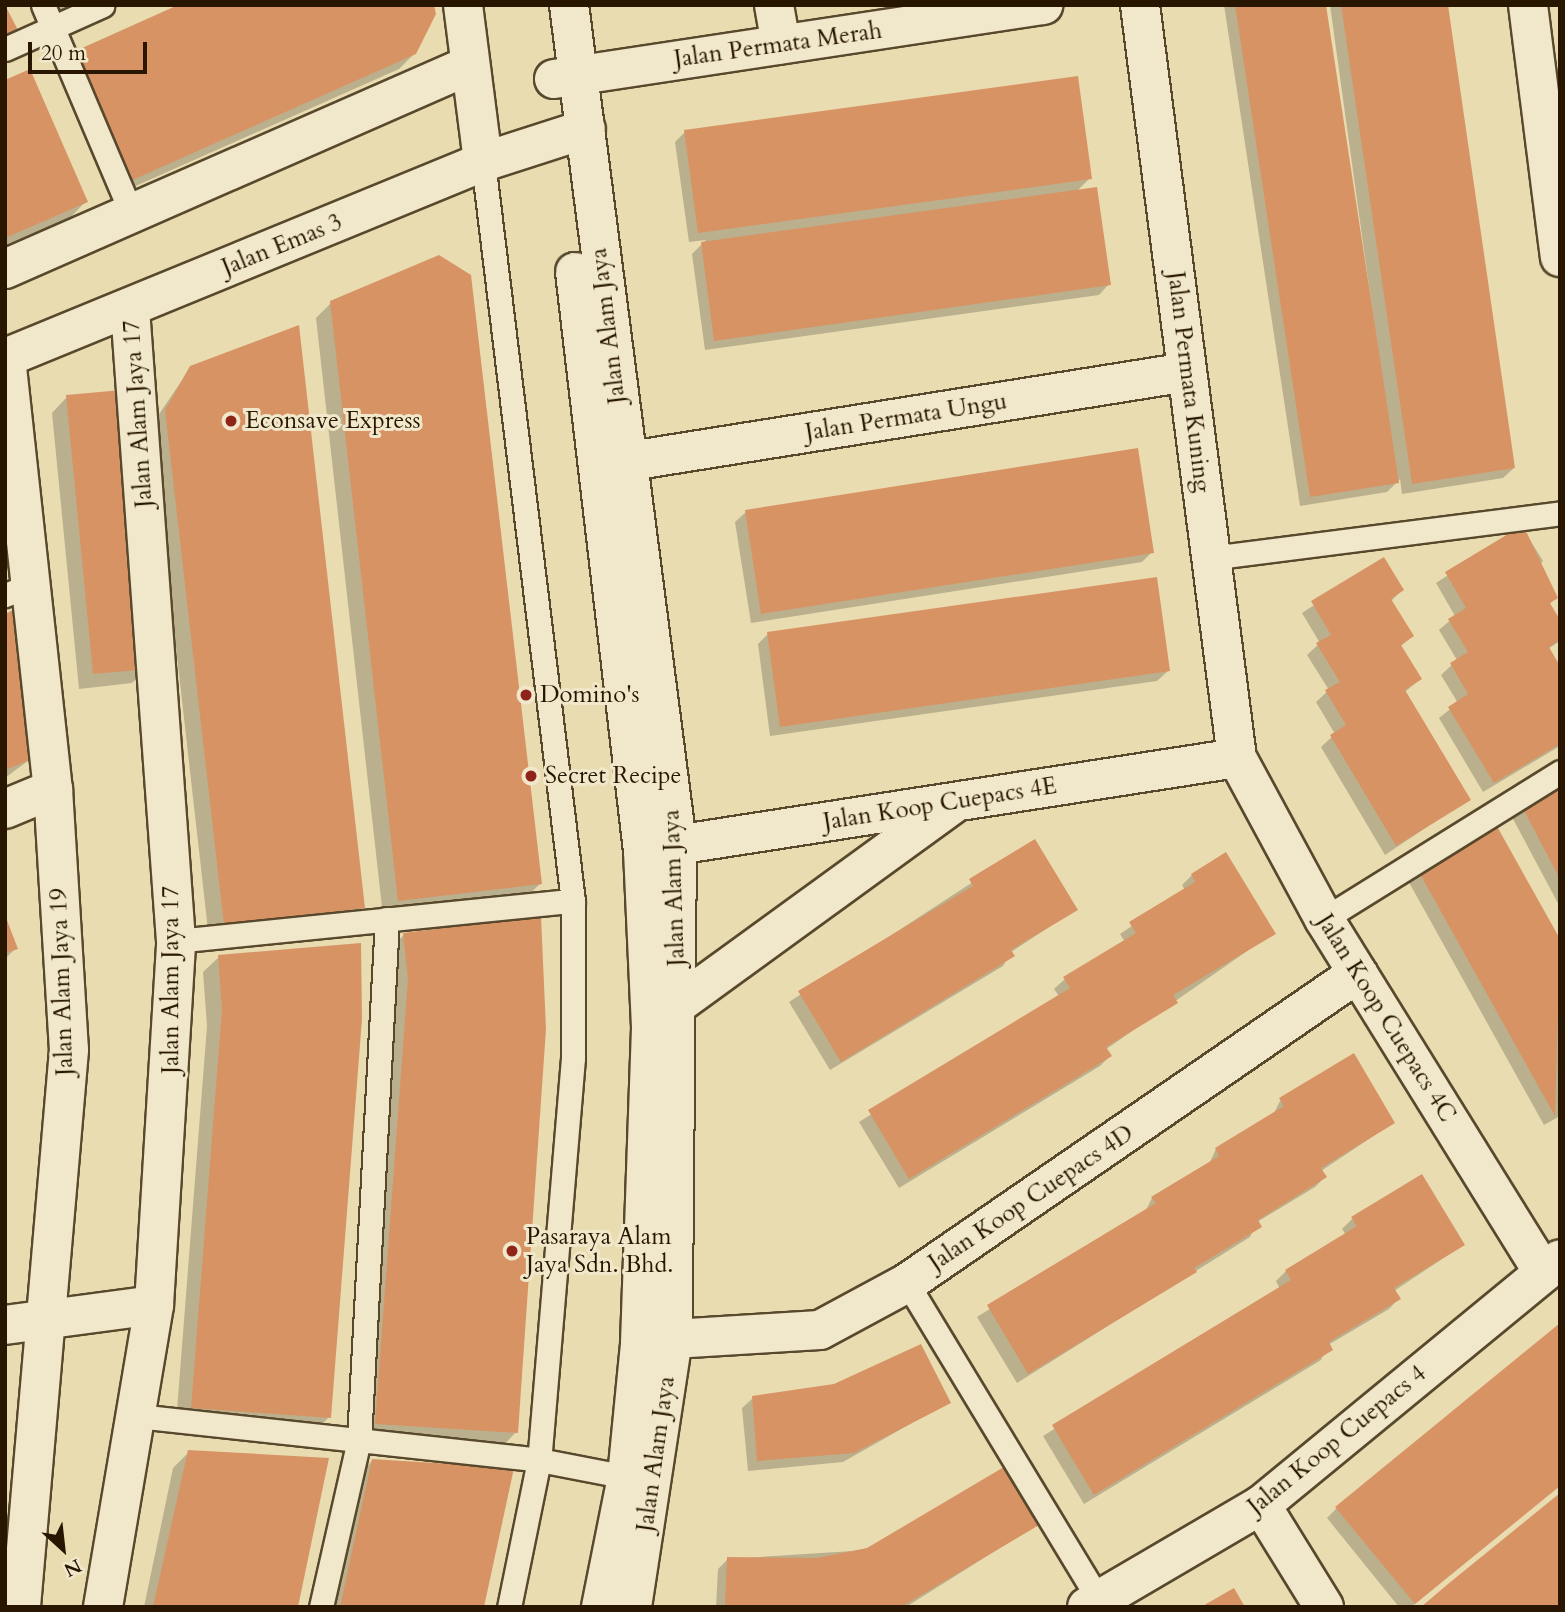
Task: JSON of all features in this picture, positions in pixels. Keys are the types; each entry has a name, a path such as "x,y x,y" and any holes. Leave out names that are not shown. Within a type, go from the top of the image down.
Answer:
{"street":[{"path":"464,5 483,162"},
{"name":"Jalan Alam Jaya","path":"544,5 567,76"},
{"name":"Jalan Alam Jaya","path":"569,5 567,76 573,133 678,1004 673,1339 632,1607"},
{"path":"774,5 780,44"},
{"name":"Jalan Permata Merah","path":"567,76 1042,5"},
{"name":"Jalan Permata Kuning","path":"1140,5 1237,758"},
{"path":"1528,5 1560,257"},
{"path":"5,269 470,65"},
{"name":"Jalan Alam Jaya","path":"573,133 624,462 660,848 640,1344 626,1477 601,1607"},
{"name":"Jalan Emas 3","path":"5,358 483,162 573,133"},
{"name":"Jalan Alam Jaya 17","path":"103,1607 154,1306 176,941 130,307"},
{"name":"Jalan Alam Jaya 19","path":"5,358 18,590 52,789 69,1050 21,1607"},
{"name":"Jalan Permata Ungu","path":"624,462 1187,372"},
{"name":"Jalan Koop Cuepacs 4E","path":"660,848 1237,758"},
{"name":"Jalan Koop Cuepacs 4C","path":"1237,758 1324,919 1551,1266"},
{"path":"5,809 52,789"},
{"path":"678,1004 958,801"},
{"name":"Jalan Koop Cuepacs 4D","path":"673,1339 820,1330 907,1283 1358,973"},
{"name":"Jalan Koop Cuepacs 4","path":"1096,1605 1261,1505 1551,1266"},
{"path":"5,1325 154,1306"},
{"path":"1261,1505 1324,1607"}],"lane":[{"path":"43,5 131,212"},
{"path":"5,49 103,5"},
{"path":"483,162 573,901 573,1058 540,1460 509,1607"},
{"path":"1211,558 1560,513"},
{"path":"1324,919 1560,772"},
{"path":"176,941 573,901"},
{"path":"321,1607 359,1440 387,919"},
{"path":"907,1283 1096,1605"},
{"path":"137,1416 540,1460 626,1477"}],"building":[{"path":"5,5 20,34 5,41"},
{"path":"178,5 434,5 436,14 416,54 128,182 71,53"},
{"path":"1235,5 1326,5 1399,483 1310,497"},
{"path":"1341,5 1448,5 1515,468 1412,484"},
{"path":"30,69 88,202 5,238 5,80"},
{"path":"1078,76 1092,179 698,233 684,130"},
{"path":"1097,187 1111,285 714,341 701,242"},
{"path":"439,255 471,275 542,884 398,901 330,301"},
{"path":"299,325 365,908 224,925 165,410 190,366"},
{"path":"122,390 150,669 93,674 66,395"},
{"path":"1138,448 1154,553 761,614 745,510"},
{"path":"1523,525 1558,598 1550,603 1560,620 1560,640 1549,647 1560,666 1560,744 1494,783 1448,707 1468,694 1450,663 1468,652 1448,619 1466,608 1445,572"},
{"path":"1384,557 1404,590 1391,599 1414,636 1401,645 1422,679 1405,690 1471,800 1396,846 1330,735 1346,725 1325,690 1340,682 1316,643 1331,635 1311,601"},
{"path":"1157,577 1170,671 780,727 767,632"},
{"path":"13,610 35,758 5,770 5,614"},
{"path":"1560,782 1560,879 1520,803"},
{"path":"1494,821 1560,939 1555,1116 1415,865"},
{"path":"1035,839 1078,910 1011,950 1015,956 841,1062 798,991 973,886 969,879"},
{"path":"1226,852 1276,934 1173,995 1178,1003 1106,1047 1112,1056 909,1179 868,1110 1070,988 1063,977 1136,933 1129,922 1195,882 1191,874"},
{"path":"5,915 18,949 5,953"},
{"path":"541,916 546,1029 518,1433 375,1424 408,979 403,933"},
{"path":"361,943 362,1019 331,1418 191,1408 222,1009 218,955"},
{"path":"1354,1053 1395,1123 1321,1168 1327,1177 1258,1220 1262,1227 1194,1268 1197,1272 1028,1374 987,1305 1156,1203 1151,1197 1219,1156 1215,1148 1284,1106 1279,1098"},
{"path":"1422,1174 1465,1245 1394,1288 1401,1299 1329,1342 1333,1350 1094,1495 1052,1425 1291,1280 1285,1270 1357,1226 1351,1217"},
{"path":"1560,1323 1560,1486 1415,1604 1335,1507"},
{"path":"921,1344 951,1403 854,1453 757,1461 752,1396 834,1384"},
{"path":"188,1450 329,1458 298,1607 153,1607"},
{"path":"372,1459 514,1468 484,1607 340,1607"},
{"path":"1009,1464 1044,1522 901,1607 725,1607 727,1557 817,1558 867,1548"},
{"path":"1560,1493 1560,1607 1421,1607 1448,1584"},
{"path":"1234,1588 1245,1607 1201,1607"}],"place":[{"name":"Econsave Express","path":"231,421"},
{"name":"Domino's","path":"526,695"},
{"name":"Secret Recipe","path":"531,776"},
{"name":"Pasaraya Alam Jaya Sdn. Bhd.","path":"512,1251"}]}
